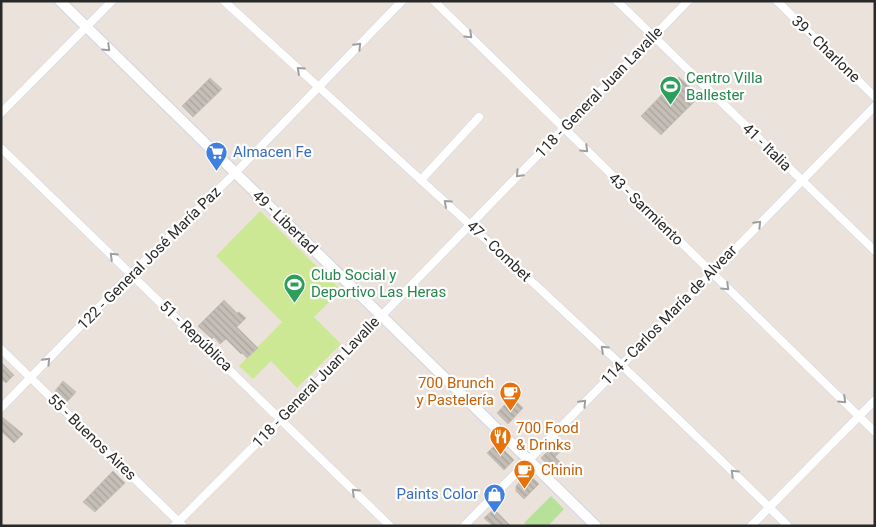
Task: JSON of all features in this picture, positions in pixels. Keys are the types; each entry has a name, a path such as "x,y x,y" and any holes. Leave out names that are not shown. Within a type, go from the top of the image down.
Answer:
{"street":[{"name":"49 - Libertad","path":"60,1 596,526"},
{"path":"1,113 112,1"},
{"name":"47 - Combet","path":"224,1 621,364 788,526"},
{"name":"122 - General José María Paz","path":"1,408 131,274 235,173 402,1"},
{"name":"43 - Sarmiento","path":"434,1 875,432"},
{"name":"41 - Italia","path":"617,1 875,252"},
{"name":"118 - General Juan Lavalle","path":"178,524 688,1"},
{"name":"39 - Charlone","path":"777,1 875,98"},
{"name":"114 - Carlos María de Alvear","path":"464,526 875,106"},
{"path":"421,180 480,117"},
{"name":"51 - República","path":"1,148 390,526"},
{"name":"55 - Buenos Aires","path":"1,349 178,524"},
{"path":"752,526 875,400"}],"green space":[{"name":"Club Social y Deportivo Las Heras","path":"260,211 341,290 314,317 341,344 297,388 271,361 253,379 239,366 282,322 216,256"},
{"path":"551,496 564,509 548,526 527,526 524,523"}],"building":[{"name":"Centro Villa Ballester","path":"679,77 700,96 661,135 641,116"},
{"path":"210,78 222,89 193,117 182,106"},
{"path":"224,300 237,313 239,312 246,318 237,327 258,348 247,358 226,339 220,344 214,337 212,339 198,326"},
{"path":"1,362 14,375 6,383 1,379"},
{"path":"63,381 76,392 67,402 55,391"},
{"name":"700 Brunch y Pastelería","path":"512,397 523,408 508,424 497,413"},
{"path":"1,416 23,434 14,443 1,431"},
{"path":"557,442 564,447 555,457 568,470 561,477 541,458"},
{"name":"700 Food & Drinks","path":"497,443 514,460 504,470 487,453"},
{"path":"113,471 125,483 95,512 83,502"},
{"name":"Chinin","path":"525,476 531,476 539,484 524,499 516,491 516,486"},
{"name":"Paints Color","path":"494,509 511,526 493,526 484,518"}],"place":[{"name":"Centro Villa Ballester","path":"670,106"},
{"name":"Almacen Fe","path":"217,171"},
{"name":"Club Social y Deportivo Las Heras","path":"295,303"},
{"name":"700 Brunch y Pastelería","path":"510,411"},
{"name":"700 Food & Drinks","path":"500,456"},
{"name":"Chinin","path":"525,489"},
{"name":"Paints Color","path":"494,513"}]}
